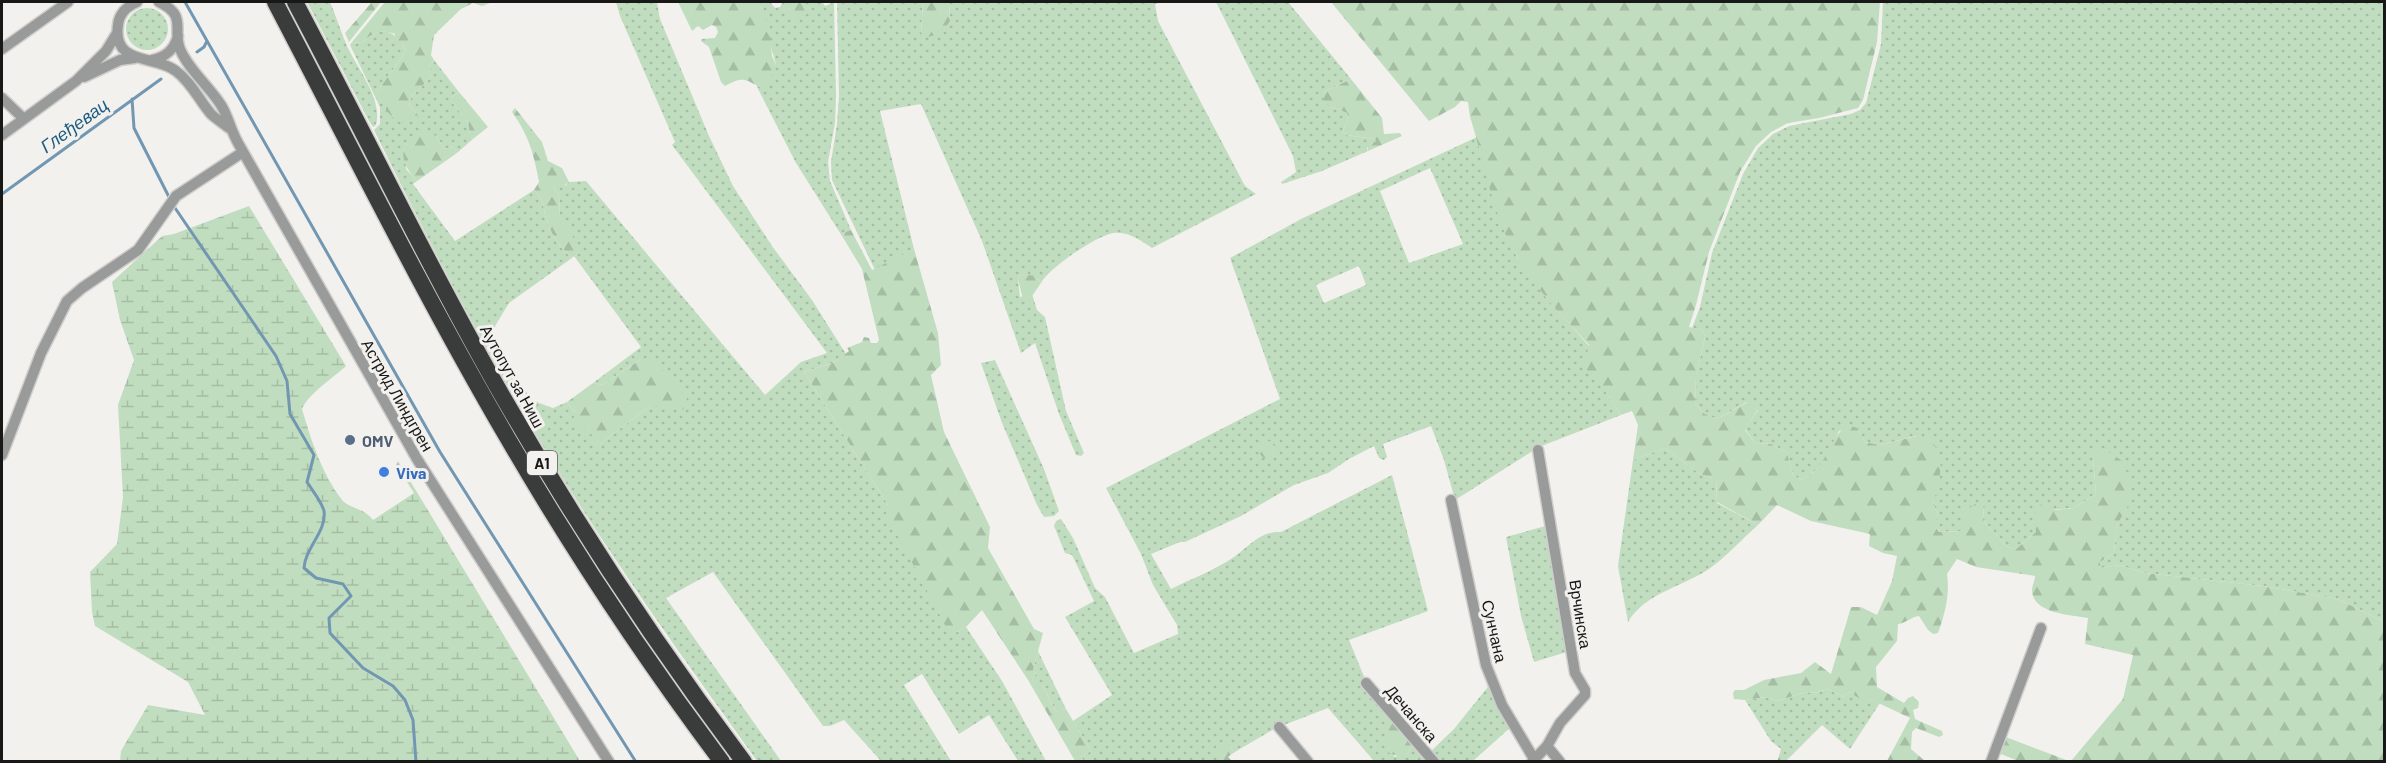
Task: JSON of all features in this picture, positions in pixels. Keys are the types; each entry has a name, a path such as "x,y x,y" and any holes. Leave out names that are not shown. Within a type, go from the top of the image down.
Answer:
{"highway":[{"name":"A1","path":"275,2 422,285 556,520 642,649 722,762"},
{"name":"Аутопут за Ниш","path":"295,2 494,381 552,479 631,604 744,762"}],"street":[{"path":"2,49 68,2"},
{"path":"2,118 5,132 76,81 106,51 117,33 119,20 126,5 137,2"},
{"name":"Астрид Линдгрен","path":"159,2 170,9 177,18 180,50 223,107 230,128 243,152 417,459 609,762"},
{"path":"117,33 123,48 135,58"},
{"path":"152,60 167,54 174,46 178,36"},
{"path":"76,81 120,60 135,58"},
{"name":"Астрид Линдгрен","path":"135,58 152,60 175,70 212,116 230,128"},
{"path":"2,98 24,118"},
{"path":"2,455 41,353 67,302 82,288 138,250 176,196 243,152"},
{"name":"Врчинска","path":"1533,760 1547,746 1560,723 1585,695 1585,690 1575,673 1538,450"},
{"name":"Сунчана","path":"1451,500 1486,664 1502,705 1533,760"},
{"path":"1991,762 2041,628"},
{"name":"Дечанска","path":"1366,683 1434,762"},
{"path":"1279,727 1308,762"},
{"path":"1547,746 1560,762"}],"green space":[{"path":"307,2 330,2 347,46 373,95 377,115 376,125 373,127 369,121"},
{"path":"372,2 381,2 349,42 345,33"},
{"path":"385,2 493,2 482,6 473,3 461,9 434,35 431,77 411,97 409,105 418,118 410,122 397,121 392,117 377,92 406,51 403,45 394,40 395,34 390,32 373,34 362,43 352,42"},
{"path":"616,2 657,2 660,19 709,136 733,186 772,246 812,300 846,354 835,362 804,372 888,505 953,634 966,627 1002,681 1046,761 1018,761 989,715 959,734 922,674 904,685 951,761 881,761 844,720 830,726 823,726 713,572 666,598 781,761 757,761 614,557 563,479 505,382 374,130 380,124 380,107 350,45 352,42 362,43 381,31 397,38 406,51 377,92 418,115 409,105 411,97 431,77 430,68 434,60 459,92 451,98 451,101 468,122 473,139 457,153 453,147 444,149 436,136 405,145 406,169 417,181 413,184 455,241 534,190 542,201 554,236 572,258 509,303 492,331 531,400 553,408 567,402 600,444 651,405 641,359 602,385 593,383 641,347 574,256 578,253 560,217 559,195 554,189 555,186 566,185 569,182 586,181 765,395 801,362 827,353 672,145 675,142"},
{"path":"678,2 759,2 765,20 769,22 772,56 776,65 765,86 760,87 743,80 725,86 721,82 709,47 701,41 715,38 718,32 716,27 712,25 703,30 698,26 692,31"},
{"path":"759,2 770,2 775,8 780,7 783,2 803,5 802,2 822,2 825,6 834,2 835,123 828,162 830,181 851,230 842,236 796,163 756,85 760,87 776,65"},
{"path":"787,2 802,2 808,10 807,14 801,18 789,16 786,11"},
{"path":"837,2 923,2 921,33 950,21 949,2 1162,2 1155,4 1158,21 1245,186 1256,194 1152,248 1130,235 1114,233 1074,253 1053,269 1041,283 1038,279 1021,274 1018,279 1020,297 1032,294 1037,310 1045,317 1066,411 1084,453 1081,456 1076,455 1059,414 1035,343 1021,353 982,241 921,104 880,111 914,249 875,270 832,180 831,162 839,96"},
{"path":"923,2 949,2 950,21 941,34 927,37 921,33"},
{"path":"1216,2 1288,2 1351,79 1324,92 1329,106 1347,113 1348,118 1343,131 1346,135 1375,139 1376,141 1367,148 1368,151 1322,171 1282,184 1281,182 1296,172 1293,156"},
{"path":"1331,2 1880,2 1877,42 1863,100 1858,108 1788,123 1771,132 1756,146 1740,172 1709,252 1689,327 1703,330 1705,337 1696,376 1695,404 1705,414 1717,419 1748,402 1754,403 1758,409 1745,430 1755,443 1771,444 1787,453 1793,475 1801,480 1810,475 1823,461 1835,438 1848,425 1857,428 1865,442 1880,445 1917,436 1931,439 1941,457 1939,490 1932,500 1938,515 1934,524 1939,532 1961,531 1961,514 1978,502 1983,503 1984,521 2006,546 2016,549 2036,532 2036,511 2040,505 2047,503 2055,510 2074,508 2096,494 2093,458 2095,452 2107,451 2124,462 2133,497 2117,525 2114,553 2100,562 2101,568 2118,565 2146,573 2263,586 2338,599 2384,622 2384,761 2071,761 2123,699 2133,655 2085,644 2088,618 2054,612 2038,604 2032,590 2035,576 1976,567 1957,559 1947,574 1946,604 1938,633 1933,634 1928,630 1919,616 1898,624 1897,641 1876,667 1877,687 1904,703 1913,696 1919,702 1918,708 1913,710 1915,719 1942,731 1943,735 1939,737 1916,728 1912,732 1911,749 1925,761 1887,761 1910,718 1870,699 1867,703 1849,692 1843,697 1829,689 1814,693 1805,692 1778,701 1766,697 1734,699 1735,690 1744,690 1764,680 1801,673 1815,662 1831,674 1851,607 1861,607 1877,615 1892,581 1897,556 1883,553 1869,546 1870,534 1811,521 1777,505 1758,525 1717,502 1716,479 1700,474 1665,448 1633,460 1638,425 1632,411 1621,415 1584,366 1589,345 1533,280 1508,240 1490,188 1468,102 1461,101 1455,107 1429,121"},
{"path":"1883,2 2384,2 2384,622 2338,599 2263,586 2146,573 2118,565 2101,568 2100,562 2114,553 2117,525 2132,497 2093,458 2096,494 2074,508 2036,511 2036,532 2016,549 2006,546 1984,521 1983,503 1961,531 1940,532 1933,524 1938,515 1916,436 1880,445 1865,442 1857,428 1839,431 1820,466 1801,480 1793,475 1787,453 1771,444 1755,443 1745,429 1758,410 1747,402 1717,419 1705,414 1695,404 1696,376 1705,337 1703,330 1692,328 1700,307 1712,253 1743,174 1758,148 1773,134 1789,126 1851,114 1860,110 1866,103 1881,44"},
{"path":"147,8 155,9 162,14 167,21 167,37 162,44 155,49 147,50 139,49 132,44 127,37 126,29 127,21 132,14 139,9"},
{"path":"1351,79 1382,118 1384,134 1400,133 1402,136 1368,151 1368,146 1376,141 1375,139 1346,135 1343,131 1348,118 1347,113 1329,106 1323,99 1324,92"},
{"path":"459,92 488,127 473,139 468,122 451,101 451,98"},
{"path":"515,108 542,142 548,161 562,168 569,182 563,186 555,186 554,189 559,195 560,217 568,226 578,247 578,253 572,258 554,236 542,201 534,190 539,182 535,163 527,137 512,112"},
{"path":"426,130 436,136 444,149 453,147 457,153 417,181 405,164 403,155 405,145 415,141 418,131"},
{"path":"1477,137 1497,210 1516,255 1545,296 1589,346 1607,394 1621,415 1539,447 1455,500 1444,460 1431,426 1383,444 1387,457 1384,460 1379,458 1374,446 1328,473 1294,485 1241,516 1185,542 1151,554 1171,589 1227,562 1261,537 1281,532 1392,475 1428,611 1349,640 1365,679 1393,719 1394,757 1408,753 1413,741 1427,757 1422,761 1374,761 1328,708 1276,728 1233,753 1231,746 1221,760 1224,761 1084,761 1081,757 1091,751 1073,721 1112,695 1065,617 1094,601 1072,555 1065,553 1054,526 1056,521 1061,519 1073,538 1095,588 1105,597 1134,653 1178,634 1177,625 1153,585 1141,554 1106,488 1280,399 1230,258 1303,218","holes":["1430,168 1463,244 1409,263 1380,191","1359,266 1366,285 1324,303 1316,285"]},
{"path":"249,206 346,366 315,392 302,409 318,456 335,490 345,503 365,513 373,520 414,493 396,465 398,461 580,761 120,761 121,751 148,705 205,715 188,682 95,626 90,572 117,544 123,497 118,405 134,360 120,320 112,282 162,236 174,234"},
{"path":"851,230 872,270 914,249 938,333 941,365 931,375 944,432 990,527 988,548 1034,629 1043,633 1033,670 1036,674 1032,679 1035,685 1042,685 1056,711 1066,709 1091,751 1081,757 1084,761 1075,761 1028,680 982,610 966,627 953,634 947,629 885,511 888,505 804,372 835,362 849,351 847,348 862,342 864,337 869,338 871,343 877,343 879,340 862,269 842,236"},
{"path":"1021,274 1035,276 1041,283 1030,299 1023,300 1018,279"},
{"path":"652,357 687,398 683,410 651,405 597,444 590,432 573,420 575,412 567,402 593,383 602,385 641,359"},
{"path":"995,360 1044,469 1059,511 1054,516 1044,517 1037,505 1002,423 981,363"},
{"path":"1264,441 1272,441 1277,446 1275,457 1264,459 1259,454 1259,446"},
{"path":"1665,448 1700,474 1716,479 1717,503 1758,525 1709,569 1654,597 1635,612 1628,622 1618,566 1633,460"},
{"path":"1549,525 1570,651 1534,662 1521,616 1506,537"},
{"path":"1038,651 1066,709 1056,711 1042,685 1035,686 1032,679 1036,674 1033,670"},
{"path":"1491,683 1512,726 1473,761 1436,761 1429,753 1454,729"},
{"path":"1829,689 1843,697 1849,692 1867,702 1870,699 1880,703 1850,749 1822,725 1786,761 1777,762 1781,749 1771,741 1745,700 1766,697 1778,701 1805,692 1814,693"},
{"path":"1393,719 1413,741 1408,753 1400,757 1387,752 1385,735 1389,722"},
{"path":"2003,736 2069,761 2018,761 1996,752"},
{"path":"1220,743 1231,746 1233,753 1228,757 1232,761 1223,761 1217,756 1214,750"}],"waterway":[{"path":"185,2 440,452 636,762"},
{"name":"Глеђевац","path":"197,52 204,47 207,41"},
{"name":"Глеђевац","path":"2,194 161,79"},
{"path":"132,99 134,128 170,199"},
{"path":"173,205 276,356 287,381 290,414 314,455 307,482 324,511 322,526 308,553 304,568 316,578 343,584 351,596 329,618 330,633 363,668 393,686 405,700 413,720 416,762"}],"place":[{"name":"OMV","path":"350,440"},
{"name":"Viva","path":"384,472"}]}
